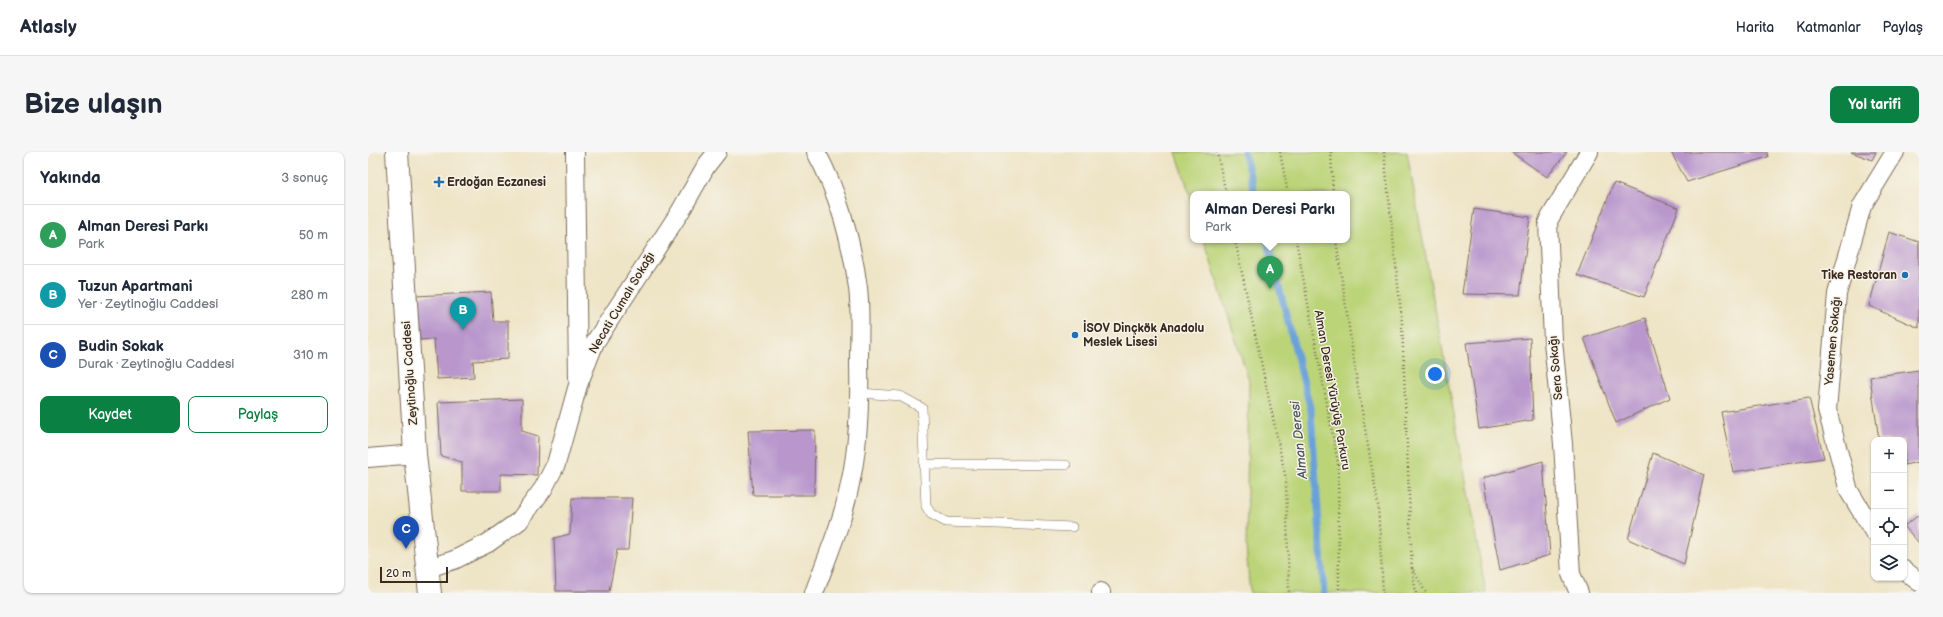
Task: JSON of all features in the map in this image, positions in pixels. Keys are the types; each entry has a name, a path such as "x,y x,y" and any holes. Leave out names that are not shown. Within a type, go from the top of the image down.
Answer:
{"street":[{"name":"Zeytinoğlu Caddesi","path":"397,152 415,454 430,593"},
{"path":"575,152 578,385"},
{"name":"Necati Cumalı Sokağı","path":"428,568 454,560 488,543 519,521 543,489 556,464 578,385 595,342 680,212 706,166 717,152"},
{"path":"814,593 839,525 850,486 858,446 860,393 858,288 851,251 839,207 825,169 816,152"},
{"name":"Sera Sokağı","path":"1579,593 1571,574 1563,444 1554,341 1548,221 1589,152"},
{"name":"Yasemen Sokağı","path":"1871,527 1849,491 1827,410 1837,294 1862,206 1895,152"},
{"path":"368,458 415,454"},
{"path":"1907,572 1919,582"}],"lane":[{"path":"860,393 900,396 922,408 926,506 931,514 946,522 1072,527"},
{"path":"924,464 1066,465"}],"path":[{"path":"1217,152 1225,191"},
{"path":"1280,152 1287,191"},
{"path":"1331,152 1333,191"},
{"path":"1384,152 1402,323 1412,568 1416,593"},
{"path":"1237,243 1286,479 1288,593"},
{"name":"Alman Deresi Yürüyüş Parkuru","path":"1297,243 1338,463 1339,593"},
{"path":"1336,243 1358,388 1378,504 1383,593"},
{"path":"1412,568 1426,593"}],"green space":[{"path":"1176,152 1407,152 1486,593 1250,593 1246,547 1249,381 1205,243 1350,243 1350,191 1190,191 1190,195"}],"building":[{"path":"1511,152 1567,152 1547,177"},
{"path":"1671,152 1767,152 1768,157 1687,182"},
{"path":"1851,152 1876,152 1872,160"},
{"path":"1614,183 1679,208 1644,297 1577,275"},
{"path":"1474,209 1530,217 1520,295 1462,294"},
{"path":"1889,232 1919,242 1919,328 1869,306"},
{"path":"491,292 493,321 508,321 508,359 473,361 474,377 437,379 434,339 420,340 416,296"},
{"path":"1645,318 1670,398 1616,423 1584,338"},
{"path":"1530,338 1533,420 1479,429 1466,343"},
{"path":"1919,370 1919,462 1907,464 1907,437 1879,437 1870,377"},
{"path":"1809,398 1824,458 1733,472 1721,412"},
{"path":"522,399 522,431 538,436 537,475 501,474 501,491 462,491 462,462 441,456 438,402"},
{"path":"815,430 814,495 753,495 748,431"},
{"path":"1653,453 1704,475 1684,564 1628,539"},
{"path":"1543,461 1550,555 1500,570 1483,478"},
{"path":"572,498 632,498 628,550 617,550 609,591 556,591 554,538 570,534"},
{"path":"1919,515 1919,543 1907,529 1907,524"}],"waterway":[{"name":"Alman Deresi","path":"1244,152 1254,191"},
{"name":"Alman Deresi","path":"1268,243 1311,411 1324,593"}],"place":[{"name":"Erdoğan Eczanesi","path":"439,182"},
{"name":"Tike Restoran","path":"1905,275"},
{"name":"Alman Deresi Parkı","path":"1270,289"},
{"name":"Tuzun Apartmani","path":"463,330"},
{"name":"İSOV Dinçkök Anadolu Meslek Lisesi","path":"1075,335"},
{"name":"Budin Sokak","path":"406,549"}]}
